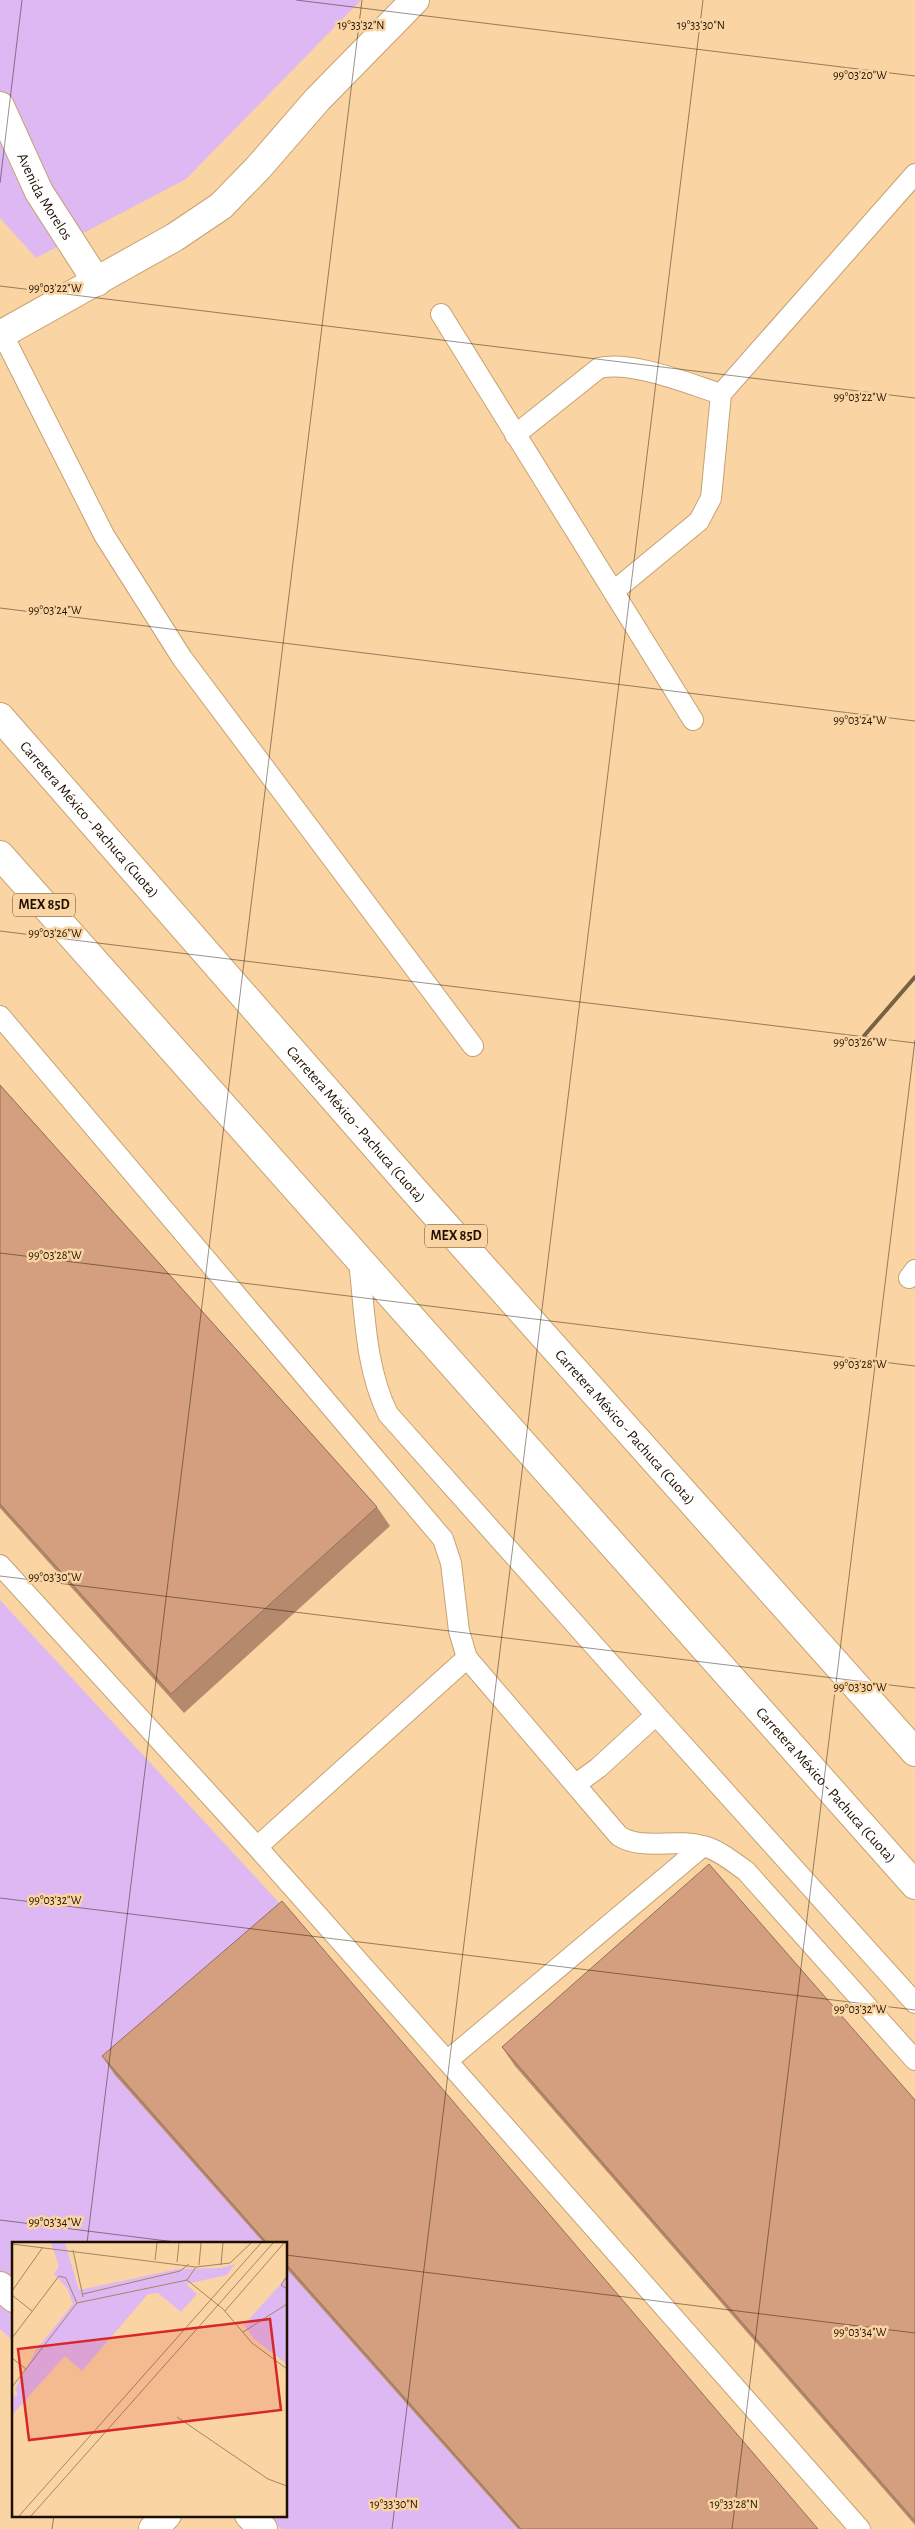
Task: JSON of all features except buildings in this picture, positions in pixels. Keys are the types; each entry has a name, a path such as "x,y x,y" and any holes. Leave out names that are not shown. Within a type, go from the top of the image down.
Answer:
{"main road":[{"path":"1,334 175,237 221,206 258,168 317,100 415,0"},
{"name":"Avenida Morelos","path":"0,106 39,192 97,282"},
{"name":"Carretera México - Pachuca (Cuota)","path":"0,717 426,1203 915,1752"},
{"name":"Carretera México - Pachuca (Cuota)","path":"0,855 359,1261 915,1884"},
{"path":"0,2286 12,2296"},
{"path":"153,2529 166,2516"},
{"path":"250,2516 263,2529"}],"lane":[{"path":"614,591 699,521 705,512 711,498 721,394 915,174"},
{"path":"441,314 693,720"},
{"path":"1,334 104,535 182,658 473,1046"},
{"path":"515,434 600,368 612,365 628,367 721,394"},
{"path":"0,1016 443,1539 451,1564 458,1630 467,1658 619,1836 628,1842 686,1843 703,1846 728,1858 746,1871 915,2060"},
{"path":"359,1261 372,1372 377,1391 388,1414 915,2003"},
{"path":"0,1565 257,1847 860,2529"},
{"path":"257,1847 467,1658"},
{"path":"576,1784 598,1768 656,1715"},
{"path":"447,2061 703,1846"}],"shaded area":[{"path":"0,0 361,0 186,179 36,258 0,218"},
{"path":"0,1600 295,1920 115,2075 263,2242 12,2242 12,2340 0,2329"},
{"path":"288,2270 518,2529 282,2529 263,2516 288,2516"}],"railway":[{"path":"863,1037 915,977"}]}
